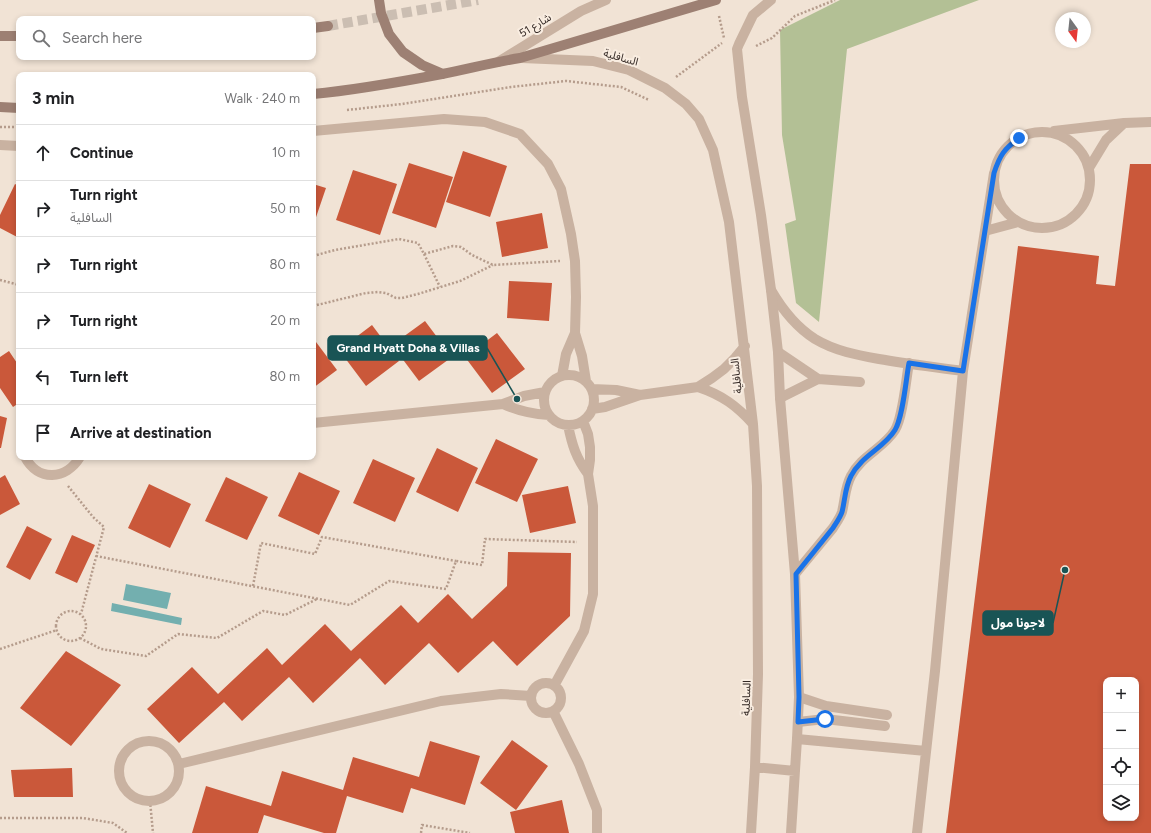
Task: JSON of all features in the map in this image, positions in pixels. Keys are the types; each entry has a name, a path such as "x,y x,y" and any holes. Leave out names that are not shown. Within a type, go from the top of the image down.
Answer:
{"street":[{"path":"379,0 381,13 389,34 403,52 422,65 443,74"},
{"name":"شارع 51","path":"498,62 581,11 606,0"},
{"name":"السافلية","path":"316,94 384,85 520,58 715,0"},
{"path":"771,0 752,15 737,49 742,97 761,216 778,352 780,398 796,574 799,697 791,833"},
{"path":"316,28 328,26"},
{"path":"0,36 16,36"},
{"name":"السافلية","path":"520,58 593,61 629,70 665,88 686,104 699,119 713,150 729,222 754,424 757,486 758,674 751,833"},
{"path":"0,107 16,108"},
{"path":"316,131 444,119 485,122 520,134 548,164 561,189 571,234 575,261 575,332 582,356 586,381 594,396 594,403 589,416 583,421 568,425 561,424 554,420 545,408 545,392 549,385 562,376 574,376 586,381"},
{"path":"917,833 935,671 963,371 994,173 998,159 1013,142 1033,132 1048,132 1124,123 1151,122"},
{"path":"1089,168 1106,140 1124,123"},
{"path":"994,173 994,188 998,202 1006,213 1018,222 1033,228 1049,228 1065,223 1069,220 1078,213 1087,200 1091,184 1089,168 1084,154 1074,144 1062,136 1048,132"},
{"path":"0,145 16,146"},
{"path":"985,231 1018,222"},
{"path":"771,290 779,304 801,329 824,344 847,353 963,371"},
{"path":"562,376 566,354 575,332"},
{"path":"592,409 640,395 698,387 724,369 745,346"},
{"path":"778,352 818,380"},
{"path":"796,574 838,520 842,512 847,485 854,470 887,440 896,429 899,420 909,363"},
{"path":"780,398 818,380 860,382"},
{"path":"698,387 711,391 735,405 754,424"},
{"path":"592,390 616,390 640,395"},
{"path":"316,423 503,404 524,396 545,392"},
{"path":"503,404 525,412 549,414"},
{"path":"554,684 584,631 593,594 593,506 588,474 590,447 588,434 583,421"},
{"path":"568,425 575,453 588,474"},
{"path":"27,460 31,466 39,472 49,475 58,475 68,471 78,460"},
{"path":"547,682 554,684 560,690 562,696 560,706 554,711 546,713 540,712 532,705 531,696 533,690 536,685 541,683 547,682"},
{"path":"179,764 441,701 501,694 531,696"},
{"path":"799,697 826,706 887,715"},
{"path":"554,711 579,764 597,810 598,833"},
{"path":"798,722 834,720 885,726"},
{"path":"797,739 926,751"},
{"path":"151,740 169,748 175,755 179,764 177,782 172,789 166,795 150,801 131,795 124,788 120,780 118,770 120,761 125,752 141,741 151,740"},
{"path":"755,767 795,771"}],"path":[{"path":"715,0 724,42"},
{"path":"0,127 16,127"},
{"path":"316,255 335,250 399,239 418,243 440,288"},
{"path":"424,254 453,246 461,247 472,255 493,265"},
{"path":"316,305 372,292 386,293 396,298 402,298 460,281 493,265 575,261"},
{"path":"0,280 16,285"},
{"path":"58,475 93,517 104,527 81,614"},
{"path":"253,586 261,543 315,554 322,537 482,565 485,539 592,543"},
{"path":"96,556 350,605 389,581 446,589 456,561"},
{"path":"80,638 101,649 146,656 178,634 217,638 263,611 285,615 318,598"},
{"path":"72,610 81,614 86,621 86,631 80,638 71,641 62,638 57,630 57,620 63,613 72,610"},
{"path":"0,649 57,630"},
{"path":"150,801 153,833"},
{"path":"0,818 83,818 113,823 127,833"},
{"path":"421,833 422,826 470,833"}],"green space":[{"path":"840,0 979,0 847,49 819,322 796,303 785,224 796,220 782,135 780,30"}],"water":[{"path":"126,584 171,593 167,609 123,600"},
{"path":"112,603 182,618 181,625 111,611"}],"building":[{"path":"463,151 507,166 490,217 446,202"},
{"path":"409,163 453,177 436,228 392,213"},
{"path":"1130,164 1151,164 1151,833 946,833 1018,246 1099,256 1096,284 1115,286"},
{"path":"353,170 397,184 380,235 336,220"},
{"path":"16,184 16,236 0,228 0,215"},
{"path":"316,185 326,188 316,217"},
{"path":"542,213 548,248 502,257 496,222"},
{"path":"509,281 552,283 549,321 507,318"},
{"path":"425,321 452,357 419,381 392,345"},
{"path":"372,325 399,361 366,386 339,350"},
{"path":"497,333 525,369 492,393 465,357"},
{"path":"316,342 337,370 316,386"},
{"path":"9,351 16,362 16,405 13,407 0,388 0,357"},
{"path":"0,416 7,418 1,448 0,448"},
{"path":"496,439 538,459 517,502 475,483"},
{"path":"437,448 478,468 458,512 416,492"},
{"path":"373,459 415,478 395,522 353,503"},
{"path":"299,472 340,491 319,535 278,516"},
{"path":"5,475 20,504 0,515 0,478"},
{"path":"226,477 268,497 247,540 205,521"},
{"path":"149,484 191,504 170,548 128,528"},
{"path":"568,486 576,523 530,533 522,495"},
{"path":"27,526 52,539 30,580 6,567"},
{"path":"72,535 95,545 77,583 55,573"},
{"path":"508,552 571,553 570,616 517,666 493,641 458,673 429,643 385,685 360,658 313,703 289,677 242,721 224,702 179,743 147,709 192,667 218,694 267,648 282,665 325,624 351,651 401,605 418,623 448,594 472,619 507,586"},
{"path":"66,651 121,685 71,746 20,708"},
{"path":"512,740 548,766 516,810 480,783"},
{"path":"430,741 480,756 465,805 411,788 403,813 347,796 336,833 324,833 264,815 258,833 192,833 206,786 271,806 282,771 343,790 353,757 419,777"},
{"path":"72,768 73,797 14,797 11,770"},
{"path":"562,800 569,833 515,833 510,812"}],"tunnel":[{"path":"328,26 478,0"}],"place":[{"name":"Grand Hyatt Doha & Villas","path":"517,399"},
{"name":"لاجونا مول","path":"1065,570"}],"route":[{"path":"825,719 798,722 799,697 796,574 838,520 842,512 847,485 854,470 887,440 896,429 899,420 909,363 963,371 994,173 998,159 1007,147 1019,138"}]}
